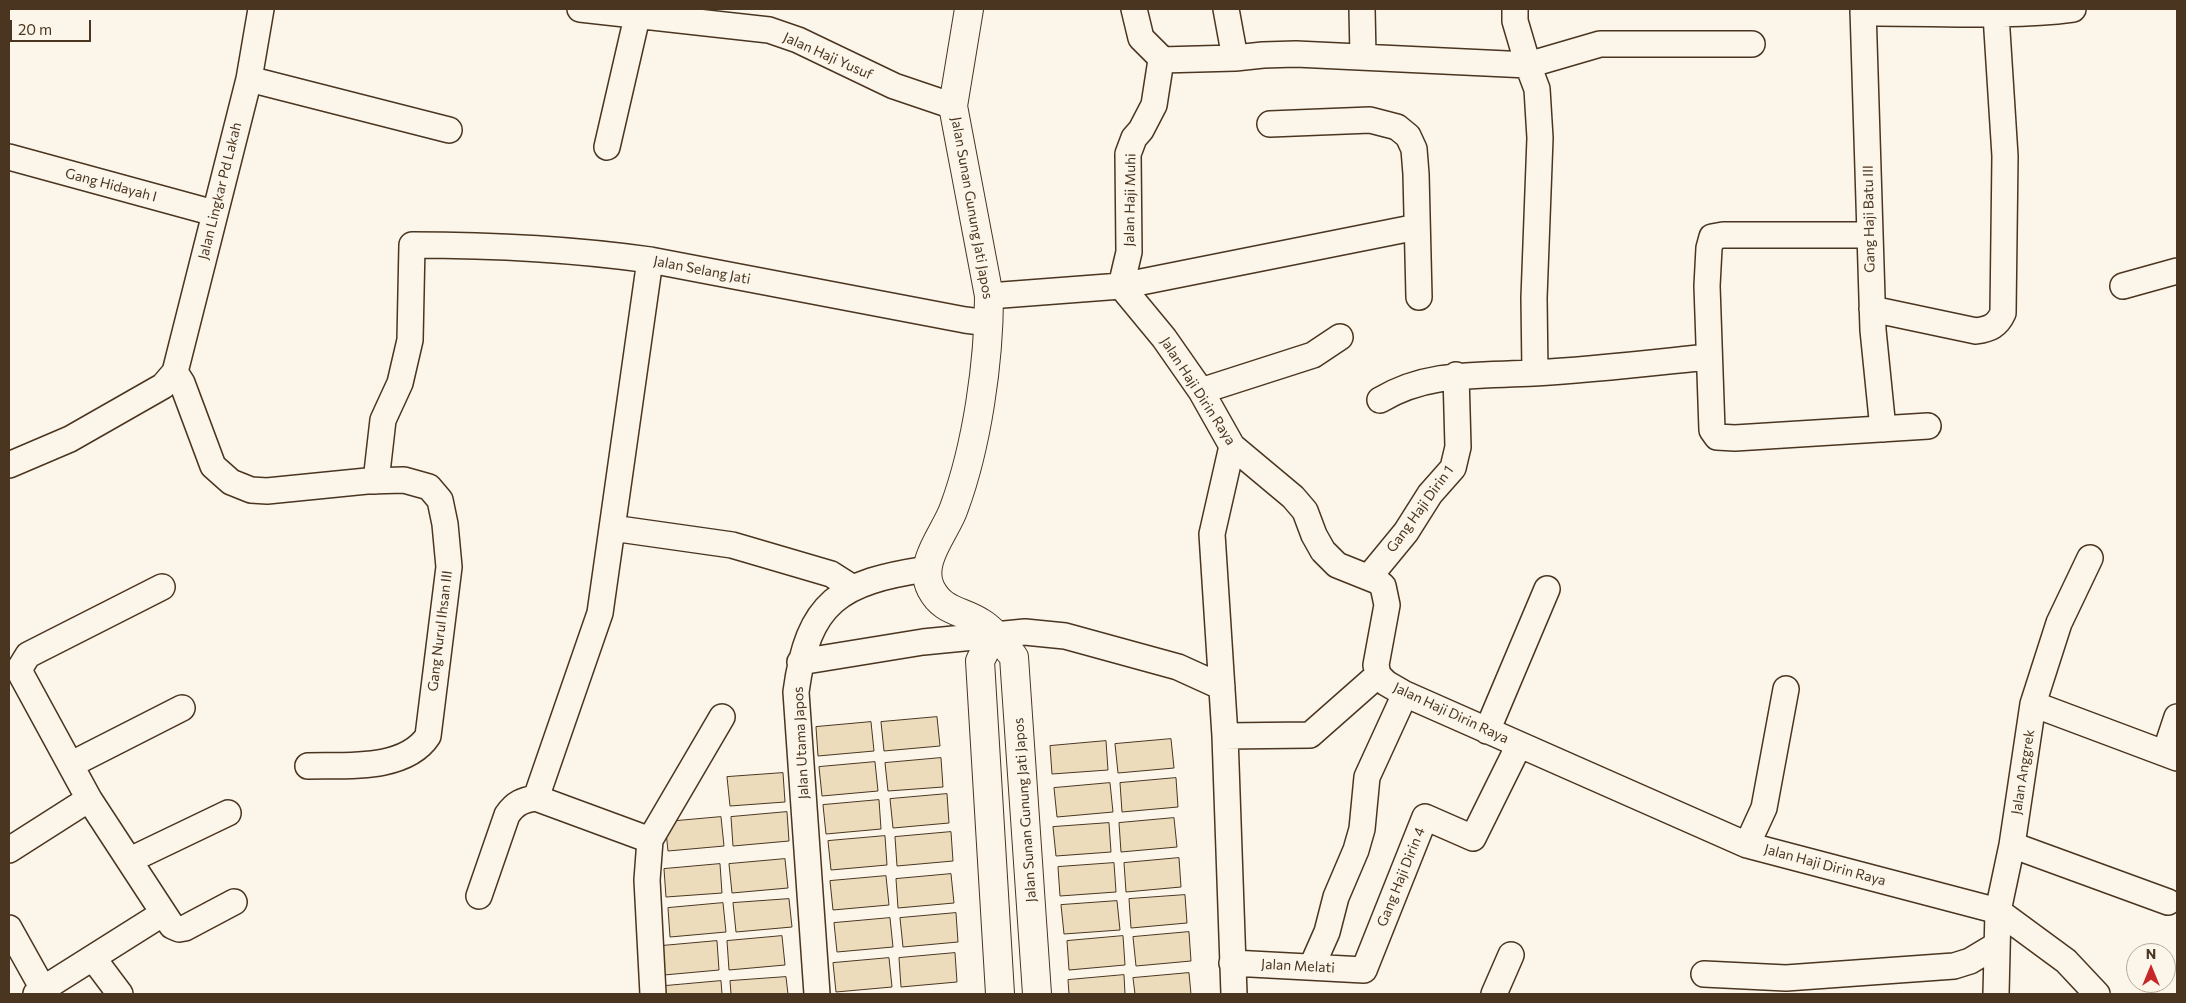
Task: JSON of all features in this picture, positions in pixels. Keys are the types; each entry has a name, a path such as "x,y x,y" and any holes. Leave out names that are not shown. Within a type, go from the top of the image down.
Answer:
{"street":[{"name":"Jalan Lingkar Pd Lakah","path":"169,379 248,79 261,9"},
{"name":"Jalan Haji Yusuf","path":"580,9 637,17 768,20 798,40 894,86 953,106"},
{"name":"Jalan Sunan Gunung Jati Japos","path":"969,9 953,106 989,296 989,323 986,362 963,485 927,569 930,588 941,603 955,612 980,622 994,633 1014,657 1037,994"},
{"path":"1140,9 1141,38 1161,60 1235,58 1263,55 1363,56 1528,65 1600,44 1752,44"},
{"path":"1226,9 1235,58"},
{"path":"1362,9 1363,56"},
{"path":"1515,9 1516,21 1528,65 1537,89 1540,138 1534,298 1535,373"},
{"path":"1863,11 1996,16 2072,9"},
{"name":"Gang Haji Batu III","path":"1863,11 1868,235 1872,310 1883,429"},
{"path":"1872,310 1976,331 1991,328 1999,321 2002,313 2005,156 1996,16"},
{"path":"608,147 637,17"},
{"name":"Jalan Haji Muhi","path":"1121,286 1129,252 1128,154 1134,138 1141,130 1154,105 1161,60"},
{"path":"248,79 449,130"},
{"path":"1270,124 1370,120 1397,127 1408,136 1414,149 1419,297"},
{"name":"Gang Hidayah I","path":"9,158 214,213"},
{"path":"989,296 1121,286 1417,227"},
{"path":"1868,235 1723,235 1712,237 1707,271 1708,357 1712,430 1717,437 1735,438 1928,426"},
{"name":"Jalan Selang Jati","path":"376,481 383,420 400,383 410,340 412,245 488,245 600,253 650,260 989,323"},
{"path":"536,798 600,612 650,260"},
{"path":"2123,286 2177,271"},
{"name":"Jalan Haji Dirin Raya","path":"1121,286 1164,338 1201,391 1232,446 1293,497 1306,511 1323,552 1337,565 1369,577 1383,586 1387,605 1376,665 1378,674 1386,683 1405,694 1487,731 1747,845 1998,911 2066,961 2096,994"},
{"path":"1201,391 1313,355 1340,337"},
{"path":"1380,400 1394,391 1420,381 1456,375 1535,373 1708,357"},
{"name":"Gang Haji Dirin 1","path":"1369,577 1406,532 1430,494 1453,468 1458,448 1456,375"},
{"path":"9,465 70,439 169,379"},
{"name":"Gang Nurul Ihsan III","path":"169,379 182,383 213,466 231,482 251,490 267,491 404,480 429,487 440,500 445,524 449,567 428,736 422,746 411,754 383,763 308,766"},
{"path":"1232,446 1212,534 1225,736 1234,994"},
{"path":"612,528 732,545 831,574 853,588"},
{"name":"Jalan Anggrek","path":"1996,994 1995,946 1998,911 2012,845 2033,704 2059,622 2090,558"},
{"name":"Jalan Utama Japos","path":"817,994 796,692 800,662 812,627 829,603 853,588 889,574 927,569"},
{"path":"162,587 28,655 20,668 22,676 72,764 89,799 130,860 162,914 172,926 179,929 185,928 234,902"},
{"path":"1487,731 1547,589"},
{"path":"800,662 923,642 994,633 1025,632 1065,636 1178,667 1222,687"},
{"path":"994,633 980,660 989,776 1000,994"},
{"path":"1225,736 1310,735 1378,674"},
{"path":"1747,845 1764,808 1786,688"},
{"path":"1312,966 1327,932 1336,897 1356,850 1362,829 1367,777 1405,694"},
{"path":"2033,704 2171,756 2177,717"},
{"path":"72,764 182,708"},
{"path":"652,994 647,880 650,840 722,717"},
{"name":"Gang Haji Dirin 4","path":"1364,970 1424,817 1473,838 1519,745"},
{"path":"989,776 1022,775"},
{"path":"479,896 508,815 513,806 523,800 536,798 650,840"},
{"path":"9,850 89,799"},
{"path":"130,860 228,813"},
{"path":"2012,845 2168,902"},
{"path":"9,928 40,992 162,914"},
{"path":"1704,974 1786,978 1954,966 1970,961 1995,946"},
{"path":"1494,994 1511,955"},
{"path":"93,958 120,994"},
{"name":"Jalan Melati","path":"1232,963 1364,970"}],"building":[{"path":"937,717 940,746 884,751 881,722"},
{"path":"871,722 874,751 818,756 816,727"},
{"path":"1171,739 1174,768 1118,773 1115,744"},
{"path":"1106,741 1108,770 1052,774 1050,746"},
{"path":"941,758 943,787 888,791 885,763"},
{"path":"875,762 878,791 822,796 819,767"},
{"path":"783,773 785,802 730,806 727,777"},
{"path":"1176,778 1178,807 1122,812 1120,783"},
{"path":"1110,783 1113,812 1057,817 1054,788"},
{"path":"947,794 949,823 893,828 890,799"},
{"path":"879,800 881,829 826,834 823,805"},
{"path":"787,812 789,841 733,846 731,817"},
{"path":"721,817 724,846 668,851 665,822"},
{"path":"1174,818 1177,847 1121,852 1119,823"},
{"path":"1109,823 1111,852 1056,856 1053,827"},
{"path":"951,832 953,861 897,866 895,837"},
{"path":"885,836 887,865 831,870 828,841"},
{"path":"1179,858 1181,887 1126,892 1124,863"},
{"path":"785,859 788,888 732,893 729,864"},
{"path":"1114,863 1116,892 1060,896 1058,867"},
{"path":"720,864 722,893 666,897 664,869"},
{"path":"951,874 954,903 898,908 896,879"},
{"path":"886,876 889,905 833,910 830,881"},
{"path":"1185,895 1187,923 1131,928 1129,899"},
{"path":"789,899 792,927 736,932 733,903"},
{"path":"1117,901 1120,930 1064,934 1061,905"},
{"path":"723,903 726,932 670,937 668,908"},
{"path":"956,913 958,942 903,947 900,918"},
{"path":"890,918 893,947 837,952 834,923"},
{"path":"1189,932 1191,961 1136,966 1133,937"},
{"path":"782,936 785,965 729,970 727,941"},
{"path":"1123,936 1125,965 1069,970 1067,941"},
{"path":"717,941 719,970 664,975 661,946"},
{"path":"955,953 957,982 901,987 899,958"},
{"path":"889,958 892,987 836,992 833,963"},
{"path":"1189,973 1191,994 1135,994 1133,978"},
{"path":"1124,975 1125,994 1069,994 1068,980"},
{"path":"786,977 788,994 731,994 730,981"},
{"path":"721,981 722,994 665,994 665,986"}]}
